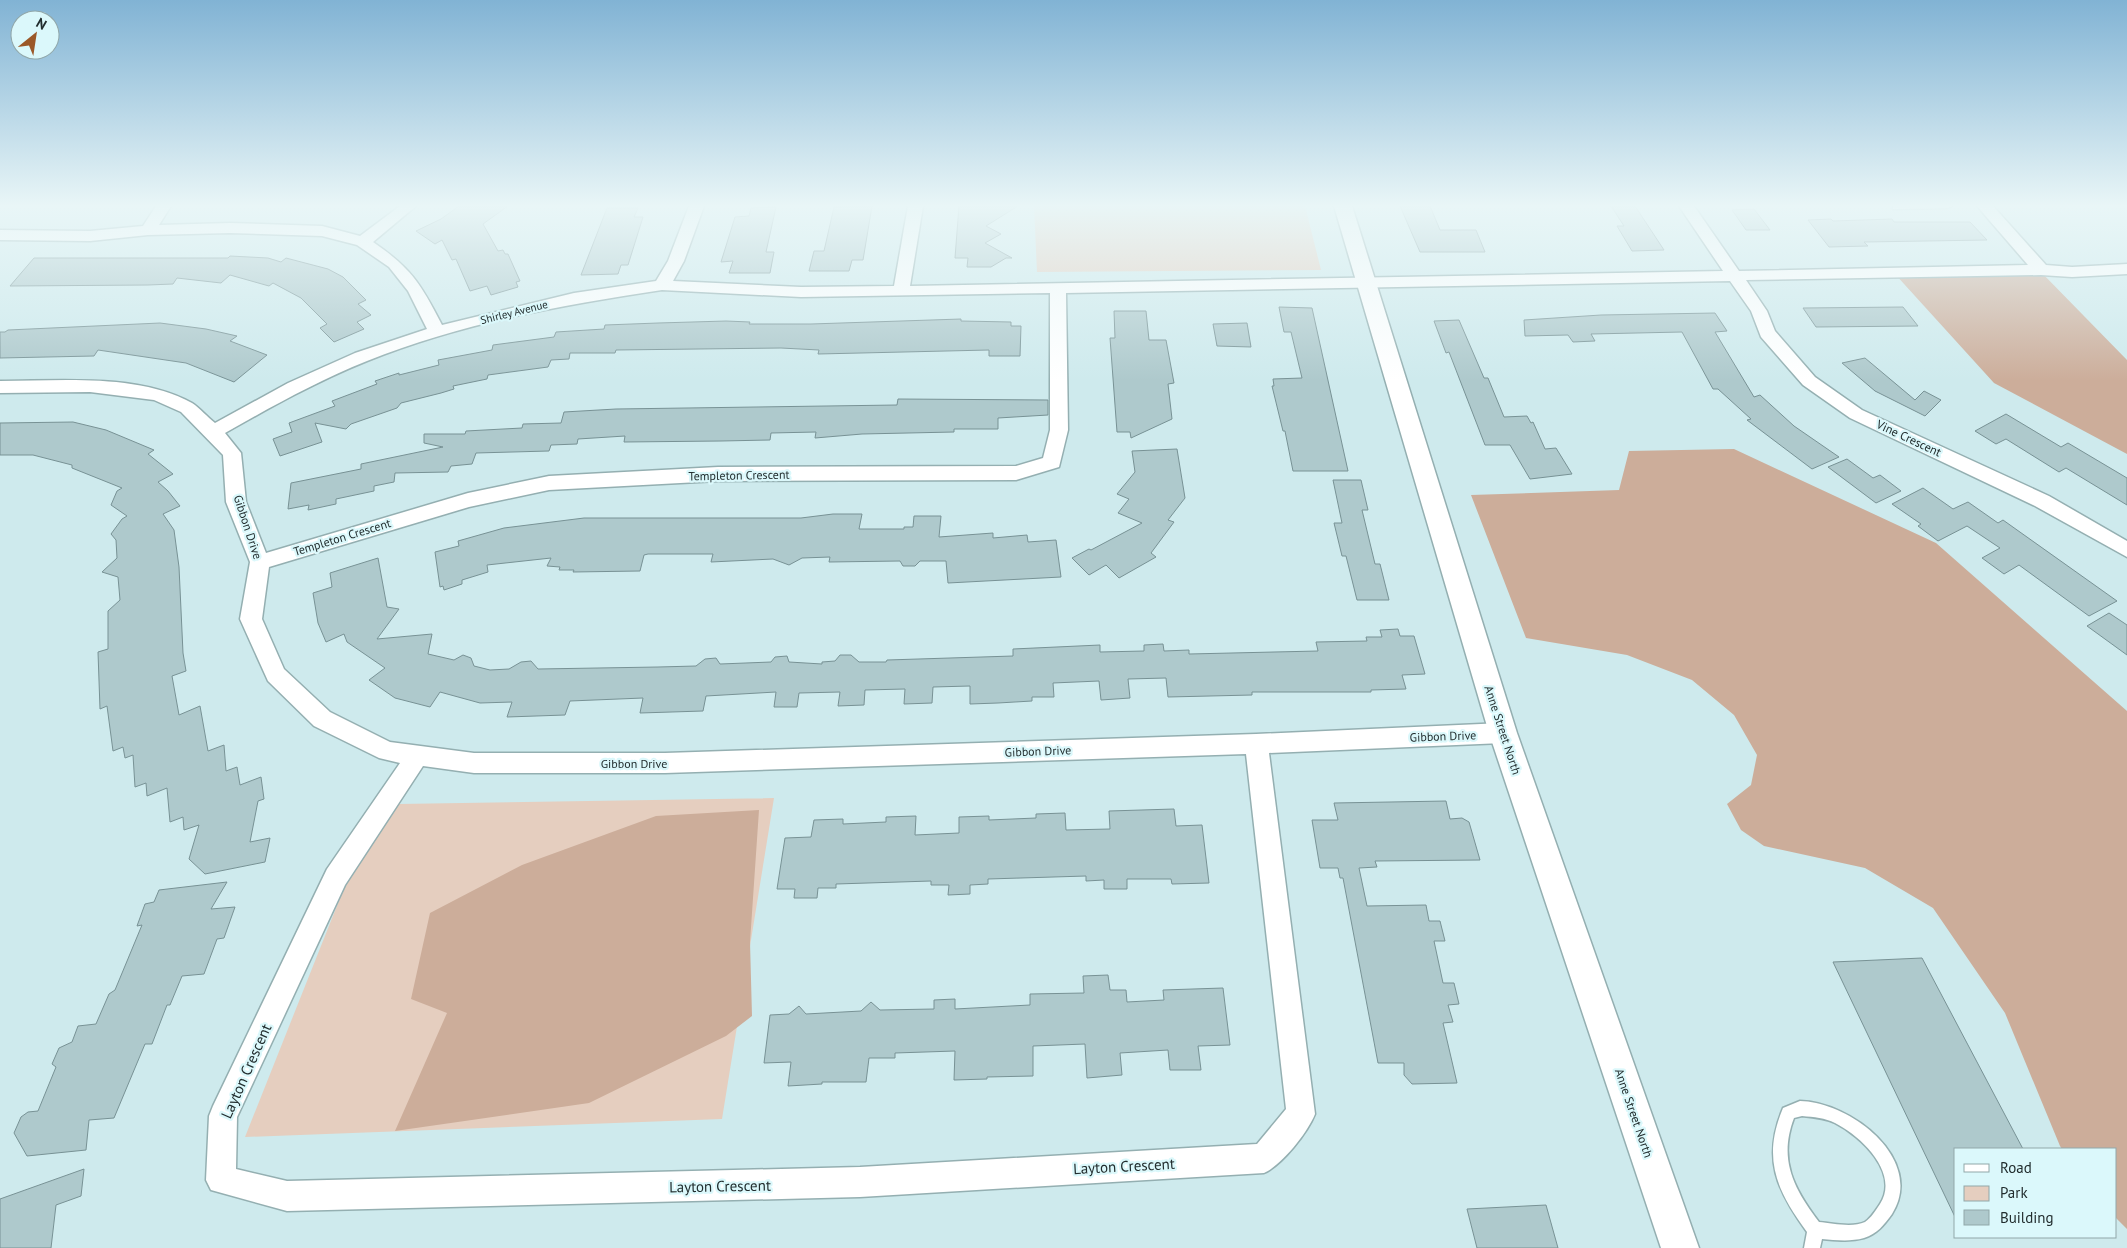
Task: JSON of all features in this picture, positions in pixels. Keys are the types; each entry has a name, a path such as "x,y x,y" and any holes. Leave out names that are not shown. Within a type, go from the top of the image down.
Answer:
{"street":[{"path":"395,264 416,290 437,331"},
{"path":"662,285 674,264"},
{"path":"901,291 905,264"},
{"name":"Anne Street North","path":"1362,264 1504,733 1680,1248"},
{"name":"Vine Crescent","path":"1725,264 1759,310 1767,333 1809,381 1856,414 2042,501 2127,550"},
{"path":"2036,264 2041,270"},
{"name":"Shirley Avenue","path":"213,432 294,387 361,357 437,331 574,298 662,285 801,292 901,291 1368,284 1492,278 1733,276 2041,270 2072,272 2127,269"},
{"name":"Templeton Crescent","path":"260,562 468,500 549,483 718,474 1016,473 1052,462 1059,430 1058,288"},
{"name":"Gibbon Drive","path":"0,387 90,386 158,395 187,408 213,432 232,452 236,502 260,562 251,619 276,675 322,719 387,751 474,763 665,763 1256,744 1504,733"},
{"name":"Layton Crescent","path":"417,756 336,877 223,1116 221,1180 287,1196 860,1182 1264,1158 1301,1114 1256,744"}],"lane":[{"path":"1812,1248 1815,1230 1800,1210 1783,1173 1778,1156 1782,1125 1788,1113 1802,1108 1827,1111 1865,1132 1886,1158 1893,1182 1893,1194 1886,1212 1869,1229 1845,1232 1815,1230"}],"green space":[{"path":"1037,264 1320,264 1321,270 1037,272"},
{"path":"774,798 722,1119 245,1137 354,863 398,804"}],"shaded area":[{"path":"2040,271 2127,360 2127,454 1994,383 1895,274"},
{"path":"1734,449 1936,543 2127,711 2127,1229 2117,1219 2117,1148 2061,1148 2005,1013 1933,908 1865,868 1764,846 1741,830 1727,804 1751,785 1757,755 1734,715 1692,680 1627,655 1526,638 1471,495 1619,490 1629,451"},
{"path":"759,810 750,942 752,1016 726,1036 589,1103 395,1131 447,1013 411,999 430,913 522,865 656,816"}],"building":[{"path":"29,264 310,264 328,269 343,277 366,300 358,304 371,315 357,322 364,329 334,342 320,328 327,324 301,298 273,283 269,286 230,275 221,283 177,278 173,284 10,286"},
{"path":"458,264 513,264 520,281 516,282 518,287 491,295 487,286 470,291"},
{"path":"585,264 628,264 621,265 618,274 581,275"},
{"path":"732,264 772,264 770,273 729,273"},
{"path":"811,264 851,264 849,271 809,271"},
{"path":"967,264 996,264 991,267 967,267"},
{"path":"1279,307 1312,308 1348,471 1293,471 1285,431 1283,431 1272,386 1274,386 1273,379 1302,378 1291,332 1284,332"},
{"path":"1903,307 1918,326 1816,327 1803,308"},
{"path":"1114,311 1146,311 1149,340 1166,340 1174,383 1168,384 1172,419 1131,438 1130,432 1117,432 1110,338 1115,338"},
{"path":"1715,313 1727,331 1715,332 1754,397 1760,395 1794,426 1839,457 1812,469 1747,420 1751,419 1718,389 1713,389 1682,332 1591,334 1595,341 1573,342 1568,335 1525,336 1524,320 1601,315"},
{"path":"961,319 961,321 1011,322 1011,326 1021,326 1020,356 989,356 989,350 818,354 819,350 781,348 616,350 615,353 570,353 569,359 551,360 548,367 488,375 487,379 453,386 454,389 401,403 397,408 351,424 346,429 315,423 322,442 280,456 273,439 292,432 289,423 335,406 332,401 377,384 375,381 399,373 399,375 439,365 438,360 492,350 493,345 554,337 556,332 604,329 605,325 658,323 726,321 750,322 749,324 811,324"},
{"path":"1459,320 1484,378 1488,378 1504,417 1527,416 1531,423 1533,422 1545,449 1556,448 1572,474 1530,479 1510,445 1485,445 1449,352 1446,353 1434,321"},
{"path":"160,323 206,329 237,336 230,341 267,355 234,382 186,363 98,350 94,356 0,358 0,332 8,330"},
{"path":"1247,323 1251,347 1217,346 1213,324"},
{"path":"1865,358 1915,400 1924,391 1941,400 1925,416 1875,391 1842,363"},
{"path":"898,399 1048,400 1048,415 998,418 998,429 954,429 954,432 862,434 815,438 816,432 771,433 770,440 721,441 624,442 625,436 578,439 577,444 551,445 549,451 476,453 472,464 451,466 448,472 395,473 394,482 374,486 374,491 336,499 336,504 308,510 309,505 288,509 291,483 361,469 361,464 443,447 424,443 424,434 465,434 466,431 522,428 523,424 561,423 564,412 616,409 897,405"},
{"path":"2006,414 2061,447 2068,443 2127,478 2127,505 2066,468 2059,472 2006,439 1996,444 1975,431"},
{"path":"73,422 106,430 154,450 148,454 173,474 158,482 180,506 163,514 174,530 179,567 183,653 186,671 172,676 179,715 200,706 208,751 224,745 226,771 237,767 240,785 261,777 264,799 258,801 250,842 270,838 265,862 205,874 189,859 199,825 184,830 183,817 170,822 167,788 147,796 146,783 135,787 133,755 125,758 123,747 113,751 107,706 100,709 98,652 108,649 108,611 120,600 118,577 102,572 117,558 116,540 111,534 122,519 127,516 111,505 117,491 122,488 72,468 72,465 33,455 0,455 0,423"},
{"path":"1177,449 1185,498 1168,520 1174,522 1151,553 1156,557 1119,578 1106,565 1089,575 1072,558 1142,523 1118,513 1129,499 1117,494 1135,472 1132,451"},
{"path":"1847,459 1873,478 1880,475 1901,491 1876,503 1828,467"},
{"path":"1333,480 1361,480 1368,510 1362,510 1375,564 1380,564 1389,600 1357,600 1346,556 1342,556 1334,523 1342,523"},
{"path":"1923,488 1953,509 1968,502 1998,523 2003,520 2117,601 2089,616 2019,565 2004,574 1982,558 2000,548 1967,526 1938,541 1918,526 1921,524 1892,504"},
{"path":"833,514 862,514 859,529 904,529 904,527 913,527 914,516 941,516 939,537 993,533 993,538 1027,535 1028,542 1056,540 1061,577 948,583 946,561 920,561 915,566 903,566 900,561 829,562 830,557 802,558 789,565 773,559 711,562 713,554 648,554 644,555 640,571 573,572 574,570 559,570 560,567 547,566 551,558 487,565 488,572 462,580 462,584 444,590 443,586 440,587 435,552 459,546 458,541 504,528 584,518 801,518"},
{"path":"378,558 387,607 399,609 377,639 432,634 428,654 454,660 463,655 471,658 474,666 490,670 509,669 521,662 531,661 538,669 696,666 705,659 716,658 720,664 771,662 775,657 787,656 789,662 822,664 822,662 835,661 840,655 851,655 859,662 886,662 887,660 1013,656 1013,649 1100,645 1100,652 1144,651 1144,645 1163,644 1164,651 1189,650 1189,654 1318,651 1316,642 1367,641 1366,637 1382,637 1380,630 1398,629 1400,636 1414,636 1425,674 1402,675 1406,689 1371,690 1371,692 1252,692 1252,695 1168,697 1166,678 1128,679 1130,698 1101,700 1099,681 1053,683 1054,697 1032,697 1032,701 970,704 970,686 933,687 932,703 904,704 905,689 865,690 864,705 838,706 840,692 799,693 797,707 774,707 776,692 706,696 703,711 640,713 643,698 570,701 565,715 507,717 512,702 480,703 440,692 430,707 395,698 369,680 385,668 347,642 344,634 326,642 318,623 313,593 332,587 330,573"},
{"path":"2109,613 2127,625 2127,655 2087,626"},
{"path":"1446,801 1450,819 1462,818 1469,822 1480,860 1375,861 1377,867 1359,868 1367,906 1426,905 1429,921 1440,921 1445,941 1434,941 1443,983 1454,983 1459,1004 1448,1005 1453,1022 1443,1023 1457,1083 1412,1084 1404,1075 1404,1063 1378,1063 1343,878 1340,878 1338,868 1320,868 1312,820 1338,820 1334,803"},
{"path":"1174,809 1176,826 1202,825 1209,883 1172,884 1171,879 1127,879 1127,889 1104,889 1104,880 1086,881 1086,876 988,879 988,884 970,885 970,894 948,895 949,885 931,885 931,881 836,884 836,888 818,888 817,898 794,898 795,889 777,889 785,838 811,837 814,820 843,819 843,824 886,822 886,817 916,816 915,835 959,833 959,817 989,816 989,820 1036,818 1036,814 1065,813 1066,830 1110,829 1109,811"},
{"path":"227,882 211,909 235,907 224,938 217,939 204,974 182,976 170,1005 167,1005 152,1044 145,1044 114,1118 89,1120 86,1150 27,1156 14,1133 21,1117 28,1112 38,1111 56,1067 52,1064 59,1048 72,1042 78,1026 96,1024 109,994 115,990 142,925 137,926 145,904 154,902 159,890"},
{"path":"1922,958 2022,1148 1954,1148 1954,1215 1833,962"},
{"path":"1108,975 1110,990 1126,990 1127,1002 1164,1000 1163,990 1223,988 1230,1045 1198,1046 1201,1070 1170,1070 1168,1050 1120,1053 1122,1075 1087,1078 1085,1044 1033,1046 1033,1076 987,1077 987,1079 954,1080 955,1051 895,1053 895,1058 869,1058 866,1082 822,1082 822,1084 788,1086 791,1062 764,1063 770,1015 789,1014 799,1006 806,1014 861,1011 871,1002 880,1010 934,1009 934,1000 955,999 955,1009 1030,1005 1030,994 1084,993 1083,976"},
{"path":"84,1169 81,1196 56,1205 51,1248 0,1248 0,1199"},
{"path":"1546,1205 1558,1248 1477,1248 1467,1209"}]}
